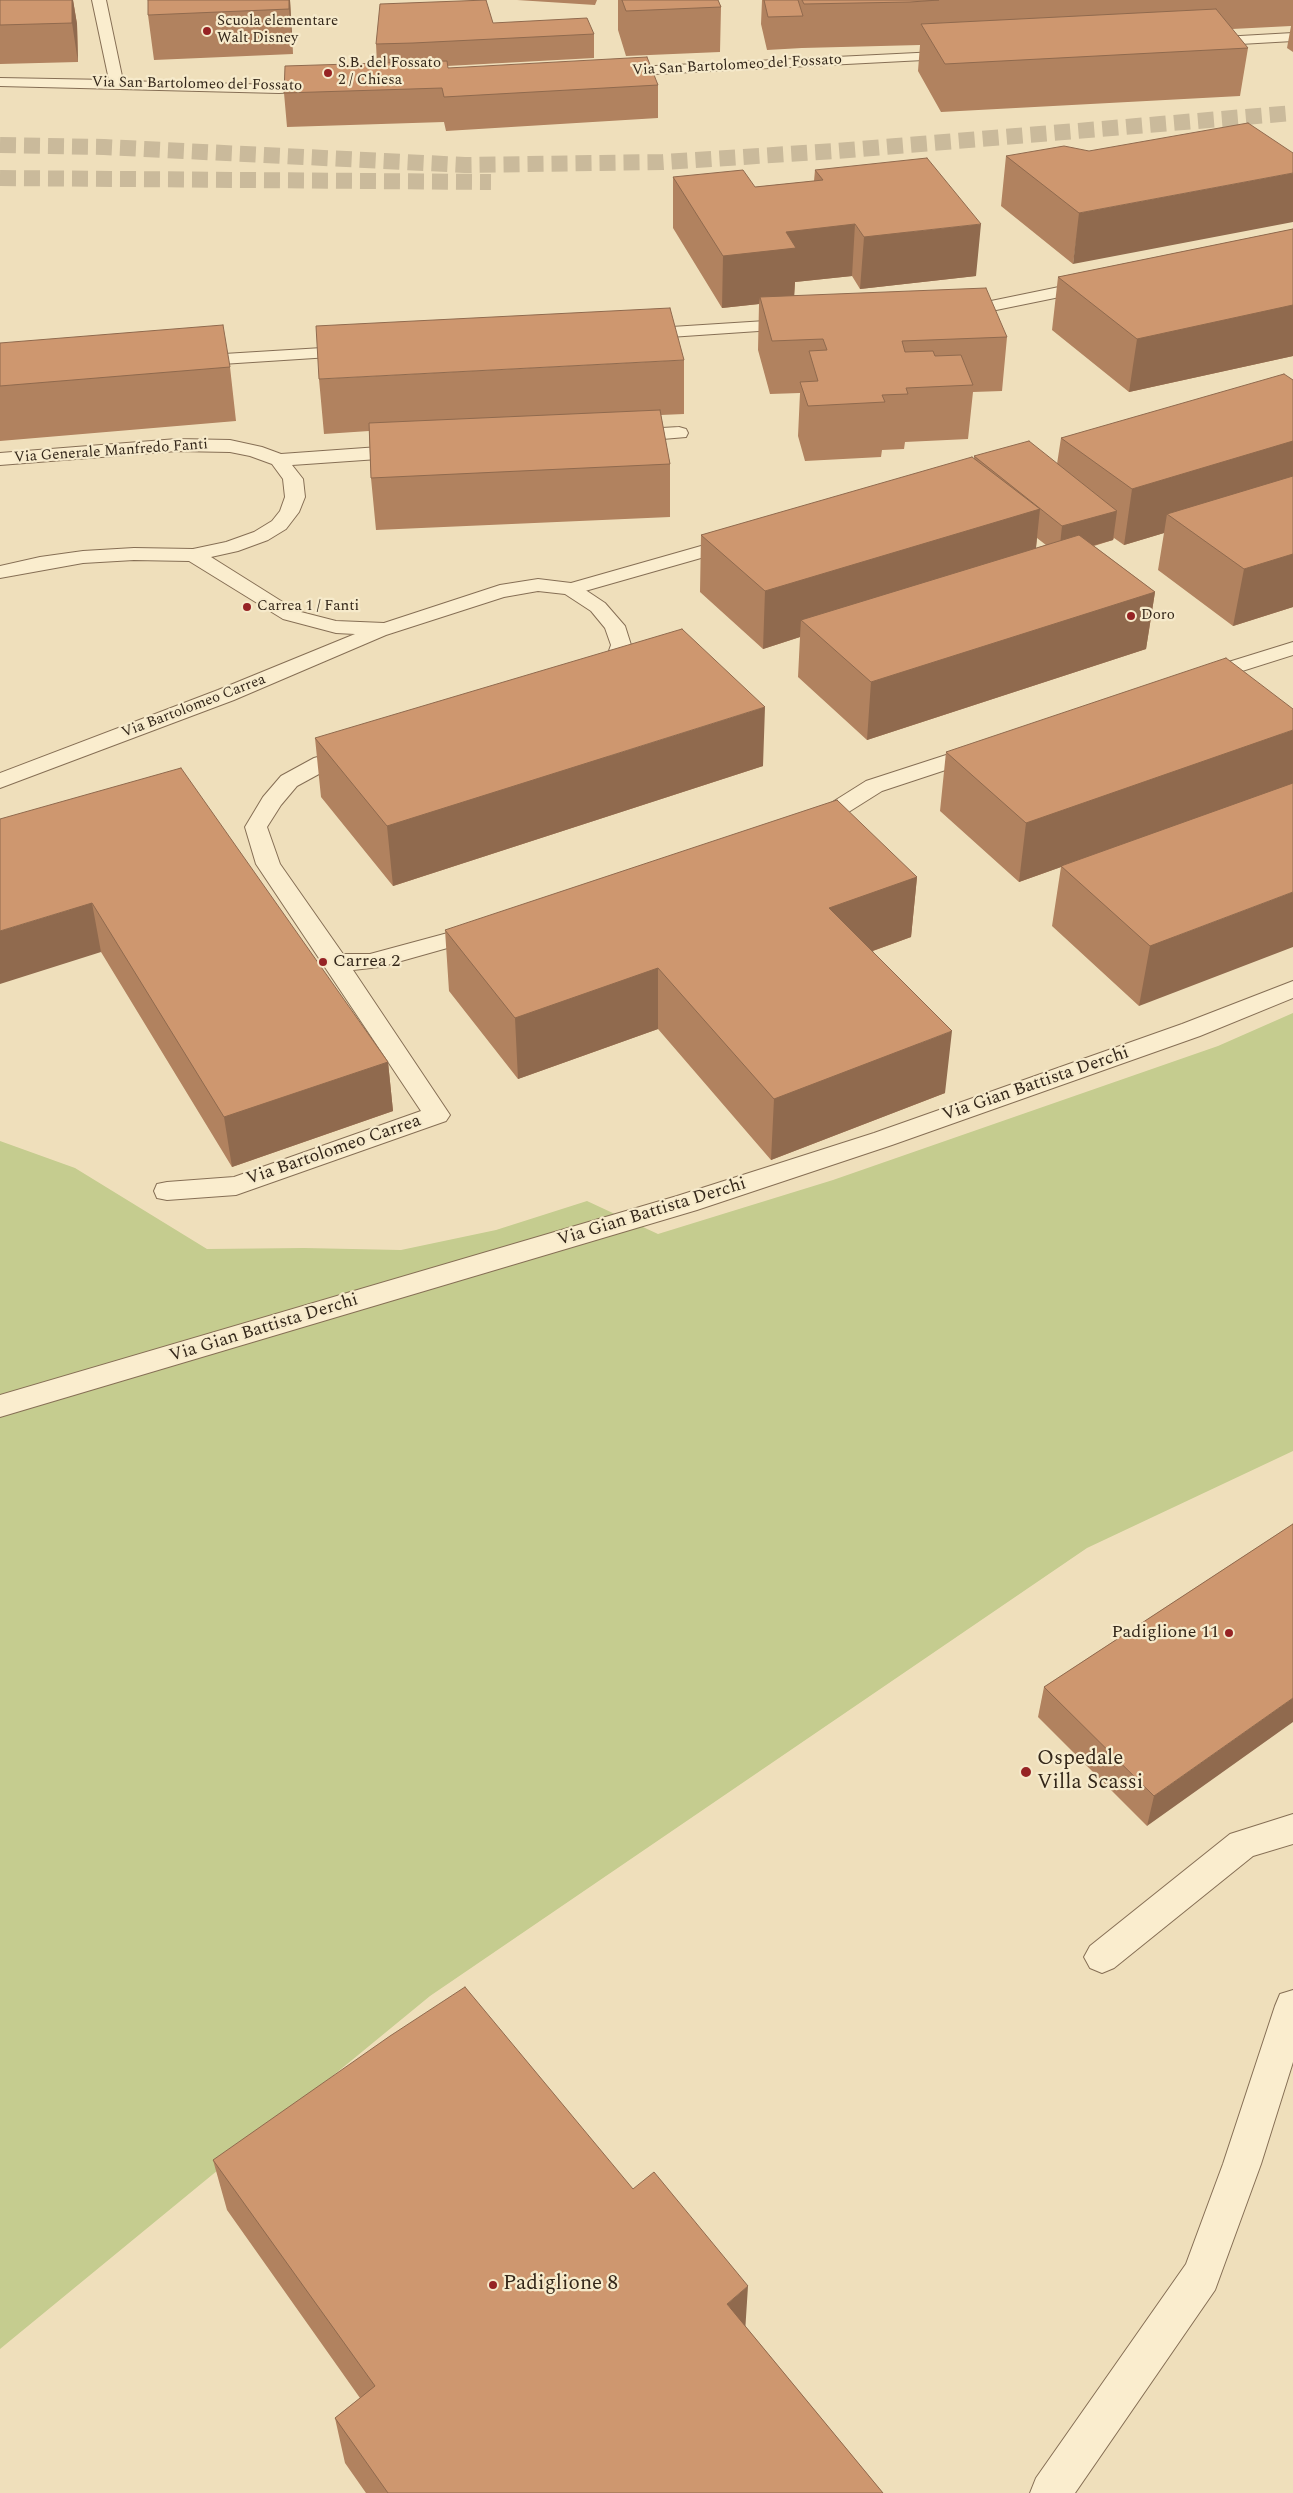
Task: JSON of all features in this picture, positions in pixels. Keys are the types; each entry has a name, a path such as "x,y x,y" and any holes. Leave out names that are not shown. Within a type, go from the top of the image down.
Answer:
{"street":[{"path":"99,0 117,85"},
{"path":"1194,42 1293,37"},
{"name":"Via San Bartolomeo del Fossato","path":"598,73 976,54"},
{"name":"Via San Bartolomeo del Fossato","path":"0,82 280,88 339,86"},
{"path":"936,315 964,312 1109,282"},
{"path":"624,335 809,324"},
{"path":"169,363 367,350"},
{"path":"610,438 679,433"},
{"name":"Via Generale Manfredo Fanti","path":"0,459 177,445 230,446 255,451 279,460 425,450"},
{"path":"0,572 40,563 83,557 134,554 193,555 231,547 261,536 279,525 289,512 295,497 293,479 279,460"},
{"path":"570,589 701,552"},
{"name":"Via Bartolomeo Carrea","path":"193,555 290,615 336,627 386,629"},
{"name":"Via Bartolomeo Carrea","path":"0,781 226,695 386,629 500,591 538,584 570,589 598,607 615,626 621,644 615,664 593,684 583,687"},
{"path":"1181,685 1293,648"},
{"path":"794,834 803,831 874,786 995,746"},
{"name":"Via Bartolomeo Carrea","path":"167,1190 236,1186 437,1115 358,999 336,962 268,864 256,827 271,802 289,781 322,763 378,747"},
{"path":"336,962 371,962 504,924"},
{"name":"Via Gian Battista Derchi","path":"0,1406 696,1200 883,1139 1154,1044 1293,989"},
{"path":"1102,1956 1242,1845 1293,1829"},
{"path":"1051,2493 1201,2276 1242,2164 1293,2006"}],"green space":[{"path":"1293,1013 1293,1451 1087,1548 430,1996 0,2349 0,1141 75,1168 207,1249 401,1250 496,1230 587,1201 658,1234 833,1180 1218,1046"}],"building":[{"path":"0,0 72,0 72,23 0,25"},
{"path":"148,0 289,0 289,9 148,15"},
{"path":"486,0 493,23 587,18 594,34 376,44 380,4"},
{"path":"622,0 718,0 721,7 626,11"},
{"path":"764,0 798,0 803,16 768,17"},
{"path":"802,0 939,0 804,4"},
{"path":"1216,9 1248,48 945,64 921,24"},
{"path":"647,57 658,85 444,97 442,88 284,93 285,66 447,61 448,68"},
{"path":"1248,123 1293,153 1293,173 1079,213 1006,156 1064,146 1089,151"},
{"path":"927,158 981,224 864,237 855,224 786,232 796,248 723,256 673,177 743,170 755,187 823,180 815,170"},
{"path":"1293,229 1293,305 1137,339 1058,277"},
{"path":"986,288 1007,337 902,341 905,352 933,351 935,356 961,355 973,385 906,388 908,394 882,395 885,402 808,406 800,382 818,381 809,351 827,350 823,339 772,341 760,297"},
{"path":"670,308 684,360 319,379 316,326"},
{"path":"223,325 230,367 0,386 0,343"},
{"path":"1284,374 1293,380 1293,441 1132,489 1061,438"},
{"path":"660,410 670,464 371,478 369,423"},
{"path":"1029,441 1117,511 1062,526 974,456"},
{"path":"972,457 1040,509 765,591 701,535"},
{"path":"1293,476 1293,554 1244,569 1167,514"},
{"path":"1079,535 1155,592 871,682 801,620"},
{"path":"682,629 765,707 387,826 315,738"},
{"path":"1226,658 1293,709 1293,730 1026,823 946,752"},
{"path":"181,768 388,1062 224,1117 92,903 0,931 0,819"},
{"path":"1293,783 1293,892 1150,946 1061,866"},
{"path":"837,800 917,877 829,908 952,1031 774,1099 658,968 515,1018 445,930"},
{"name":"Padiglione 11","path":"1293,1524 1293,1698 1154,1796 1044,1687"},
{"name":"Padiglione 8","path":"465,1987 633,2189 654,2172 748,2286 727,2304 883,2493 388,2493 335,2418 375,2386 213,2160 390,2036"}],"tunnel":[{"path":"0,145 104,147 465,165 663,162 836,151 1293,113"},
{"path":"0,178 491,182"}],"place":[{"name":"Scuola elementare Walt Disney","path":"207,31"},
{"name":"S.B. del Fossato 2 / Chiesa","path":"328,73"},
{"name":"Carrea 1 / Fanti","path":"247,607"},
{"name":"Doro","path":"1131,616"},
{"name":"Carrea 2","path":"323,962"},
{"name":"Padiglione 11","path":"1229,1633"},
{"name":"Ospedale Villa Scassi","path":"1026,1772"},
{"name":"Padiglione 8","path":"493,2285"}]}
